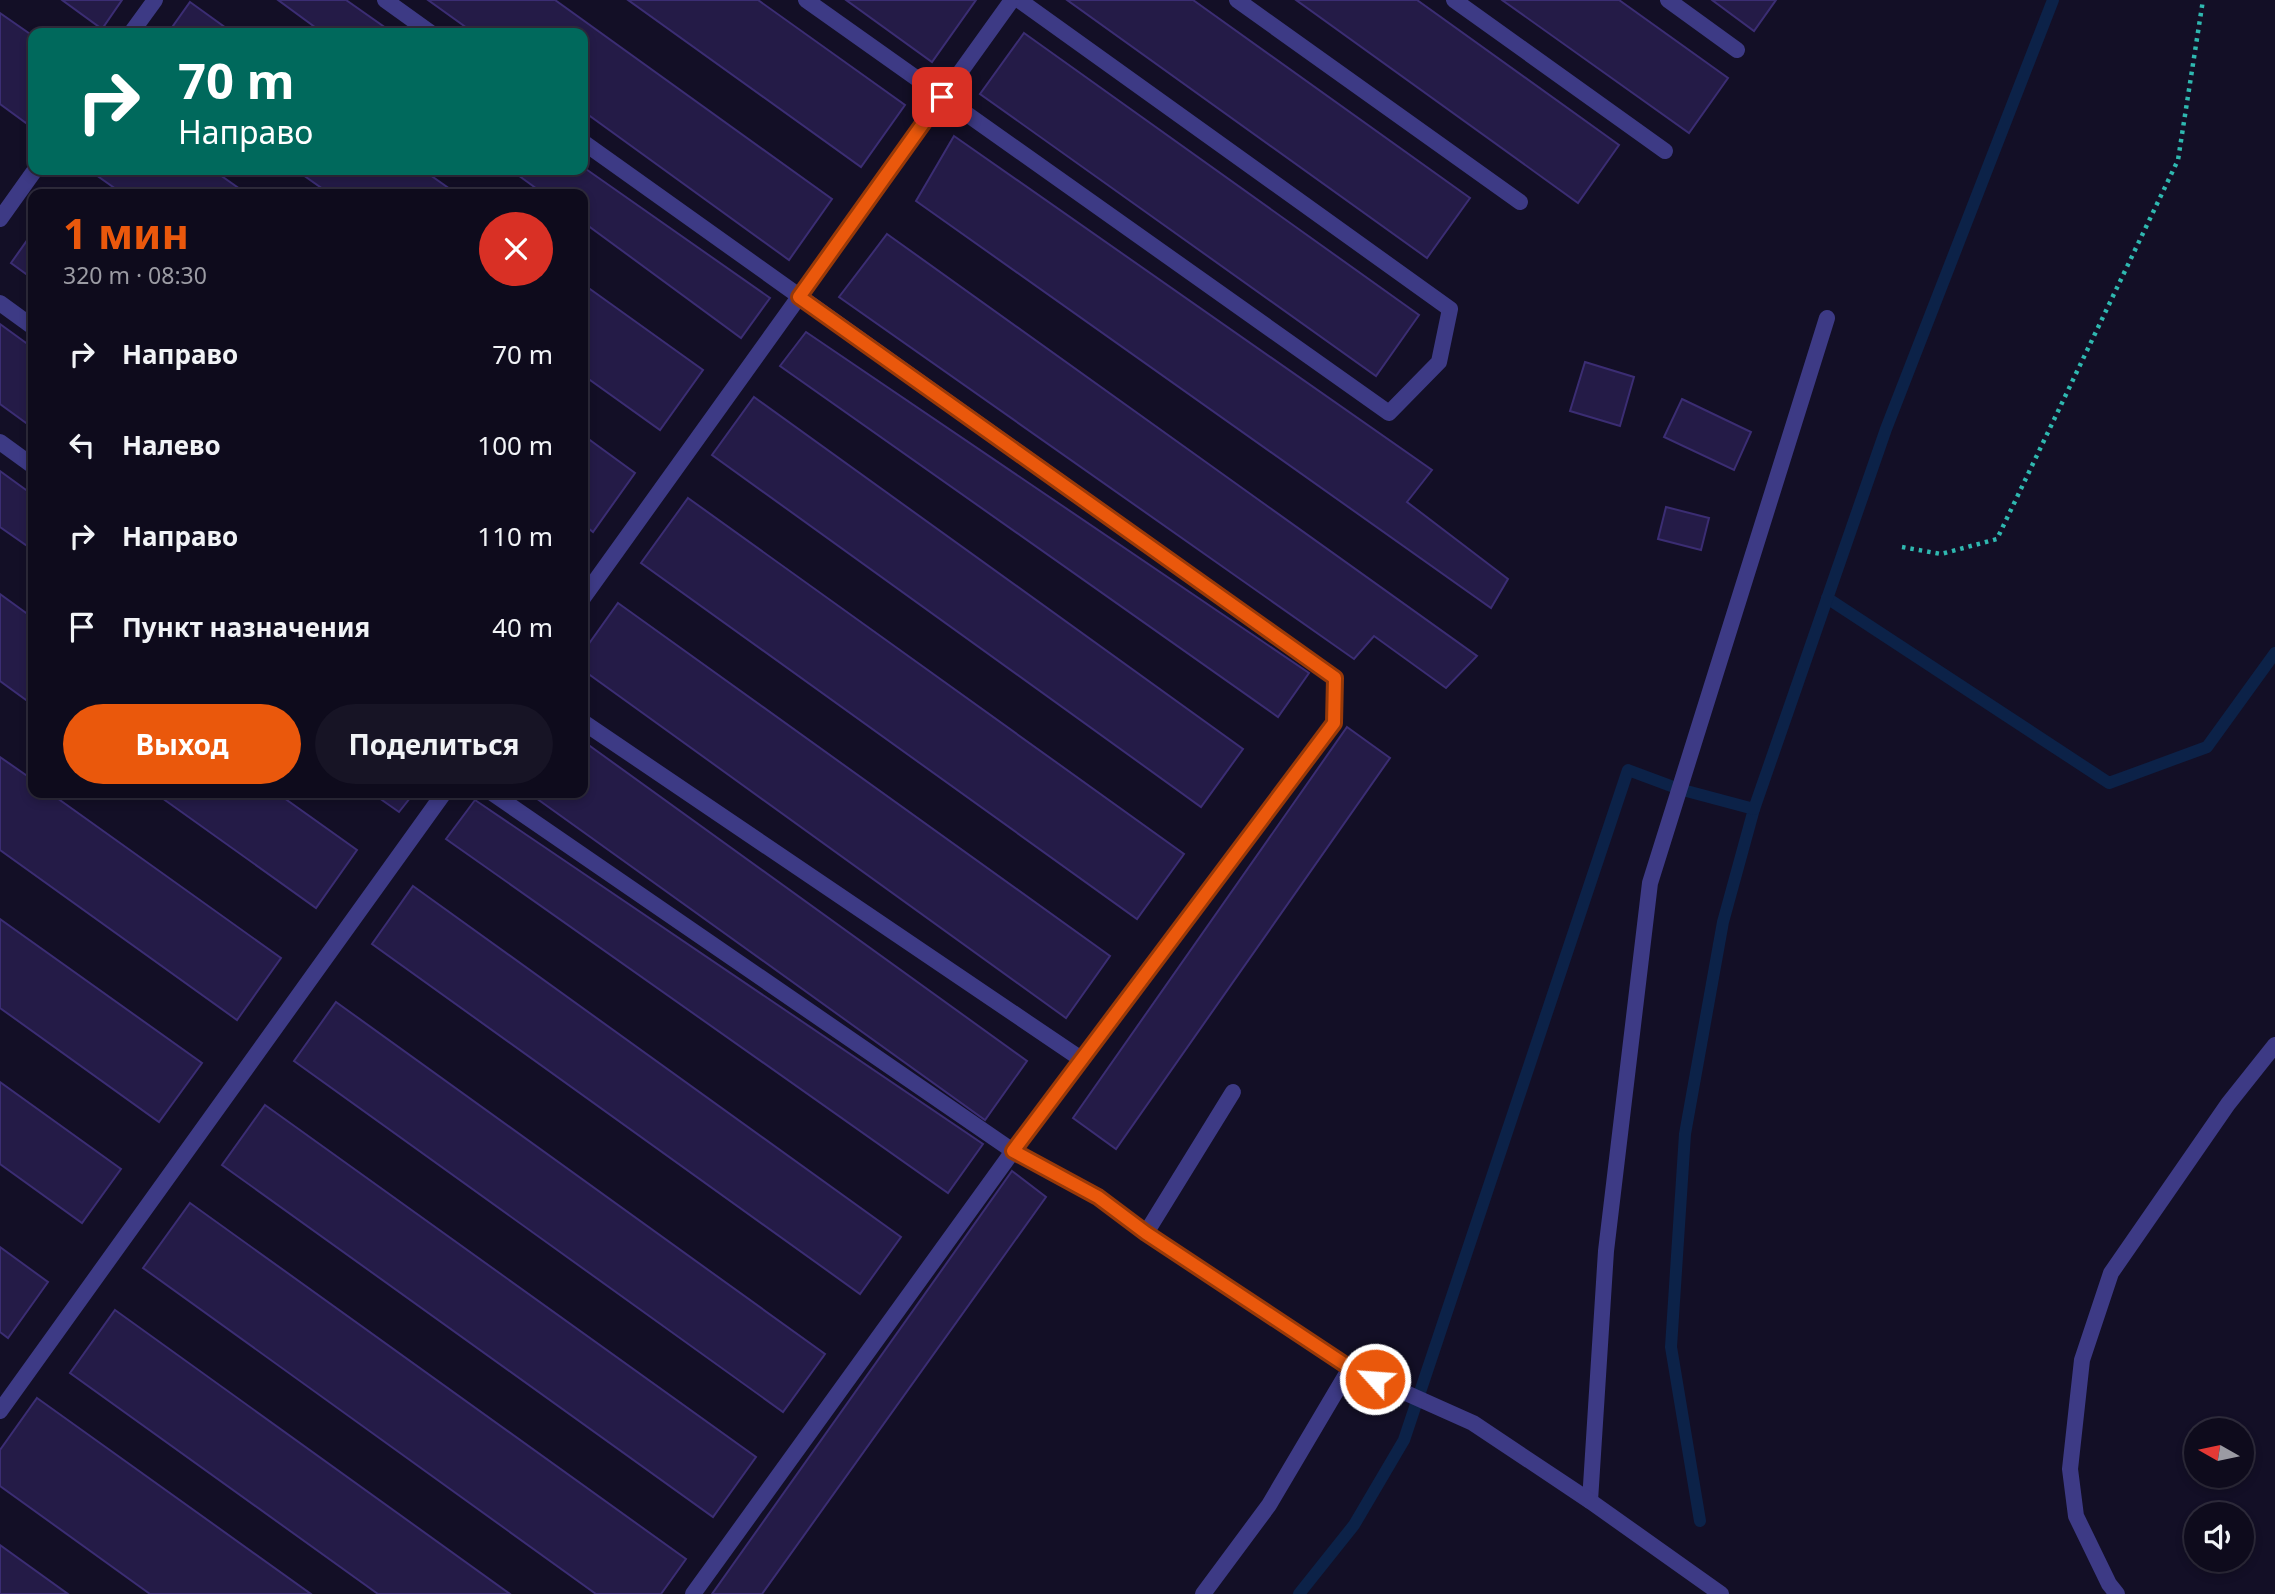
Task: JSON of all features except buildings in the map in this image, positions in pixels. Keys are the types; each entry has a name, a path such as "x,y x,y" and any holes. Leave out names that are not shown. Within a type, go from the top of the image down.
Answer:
{"lane":[{"path":"135,28 155,0"},
{"path":"384,0 424,28"},
{"path":"806,0 1389,413 1439,362 1450,309 1018,0"},
{"path":"588,591 1012,0"},
{"path":"1237,0 1520,202"},
{"path":"1454,0 1665,151"},
{"path":"1668,0 1737,50"},
{"path":"588,146 1335,678 1334,723 1013,1151 693,1594"},
{"path":"0,219 31,175"},
{"path":"0,303 28,323"},
{"path":"1590,1501 1606,1251 1650,883 1827,318"},
{"path":"0,442 28,462"},
{"path":"588,725 1081,1059"},
{"path":"0,1411 439,798"},
{"path":"499,798 1013,1151 1098,1197 1146,1233 1350,1368 1473,1423 1590,1501 1721,1594"},
{"path":"2117,1594 2076,1516 2070,1469 2082,1360 2111,1273 2228,1104 2275,1045"},
{"path":"1146,1233 1233,1092"},
{"path":"1203,1594 1269,1505 1350,1368"}],"path":[{"path":"1902,547 1941,554 1997,539 2178,160 2203,0"}],"waterway":[{"path":"1299,1594 1354,1525 1404,1440 1628,770 1679,789 1754,809 1886,429 2053,0"},
{"path":"1827,598 2109,783 2207,747 2275,653"},
{"path":"1700,1521 1671,1347 1685,1134 1723,922 1754,809"}],"route":[{"path":"942,97 799,297 1335,678 1334,723 1013,1151 1098,1197 1146,1233 1350,1368 1375,1379"}]}
